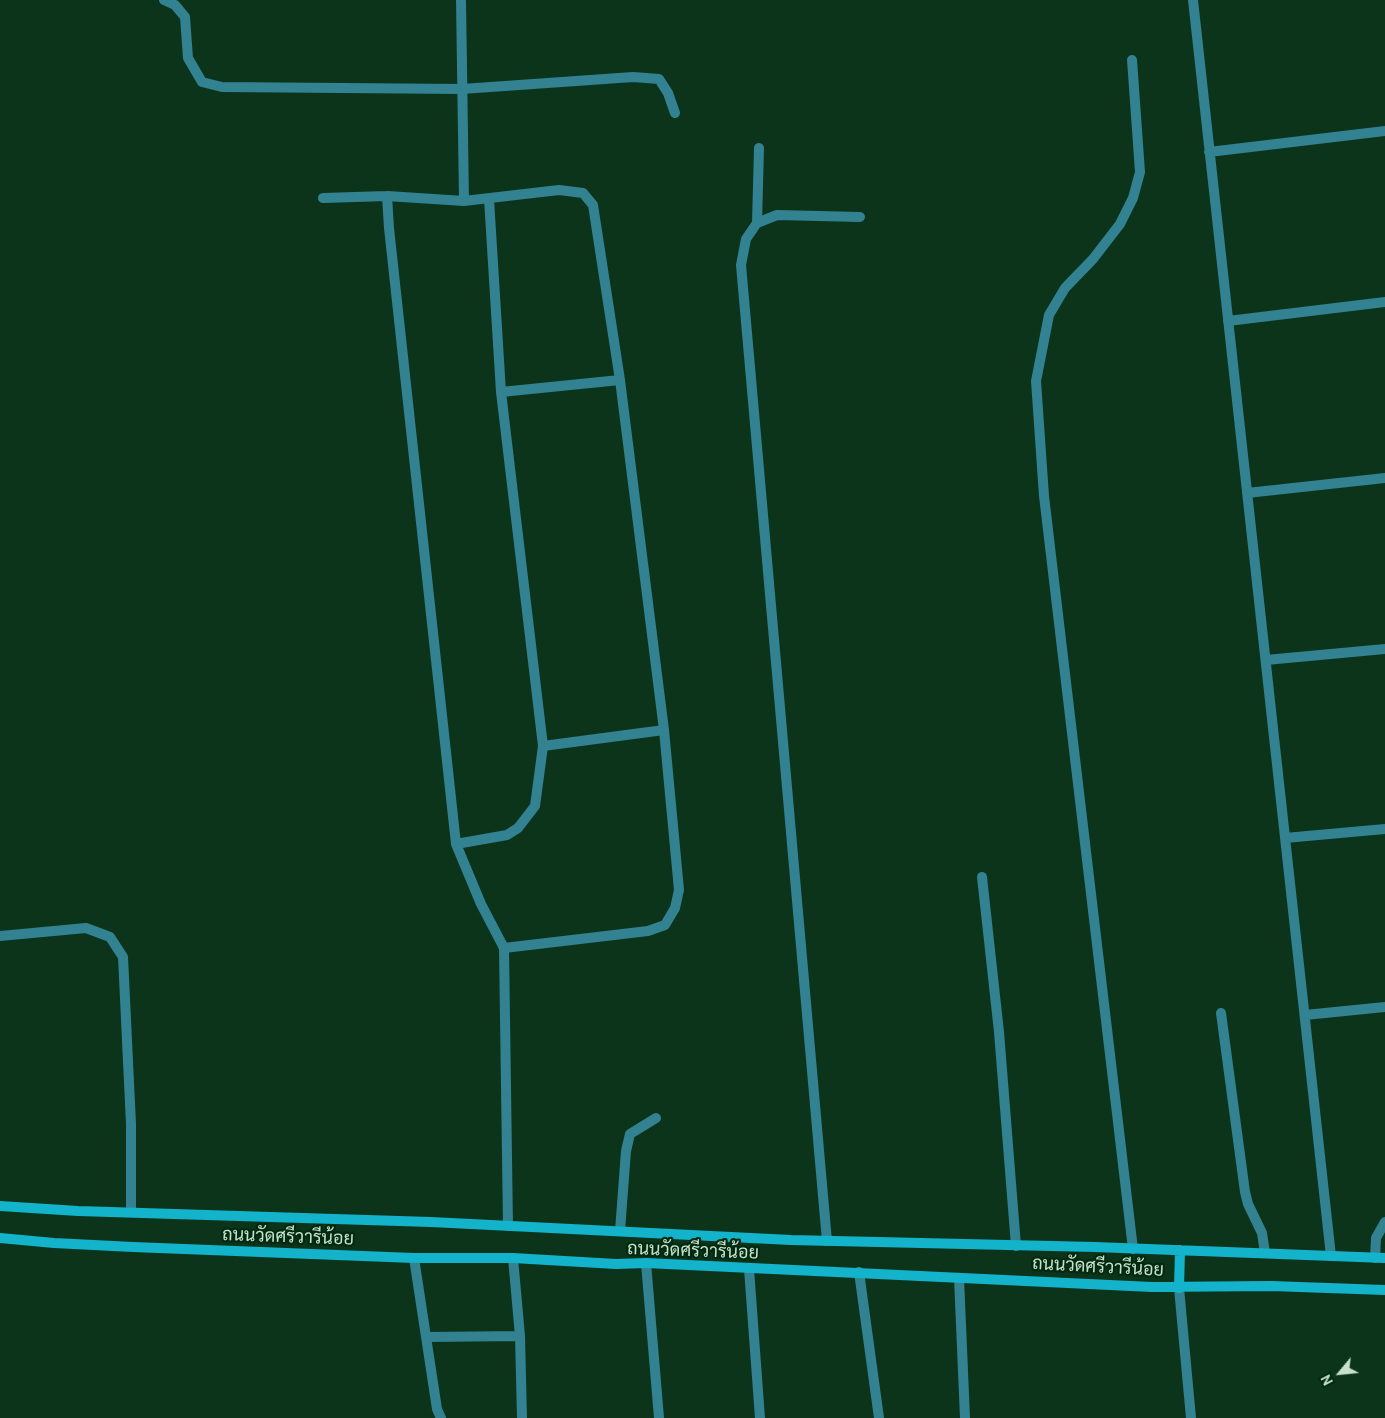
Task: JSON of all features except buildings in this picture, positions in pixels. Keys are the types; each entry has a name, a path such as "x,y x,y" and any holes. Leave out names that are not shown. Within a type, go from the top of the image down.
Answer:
{"main road":[{"name":"ถนนวัดศรีวารีน้อย","path":"0,1206 78,1211 508,1226 828,1241 1180,1250 1380,1258"},
{"name":"ถนนวัดศรีวารีน้อย","path":"0,1238 54,1243 414,1258 513,1258 616,1264 646,1263 1179,1288 1271,1286 1385,1290"},
{"path":"1179,1288 1180,1250"}],"street":[{"path":"164,0 175,5 185,16 188,58 202,82 222,87 462,89 633,78 659,79 668,93 675,113"},
{"path":"461,0 464,201"},
{"path":"1193,0 1331,1256"},
{"path":"1132,60 1140,172 1133,198 1120,224 1093,259 1065,288 1048,316 1036,381 1044,496 1133,1249"},
{"path":"1210,152 1385,131"},
{"path":"759,148 757,223 746,239 740,265 828,1241"},
{"path":"323,198 387,196 464,201 559,190 583,193 593,205 620,380 664,730 679,890 675,908 665,925 648,931 504,948"},
{"path":"387,196 456,844 480,904 504,948 508,1226"},
{"path":"456,844 506,835 518,828 535,806 543,746 501,392 489,199"},
{"path":"757,223 778,215 860,217"},
{"path":"1228,321 1385,302"},
{"path":"501,392 620,380"},
{"path":"1247,493 1385,478"},
{"path":"1266,660 1385,649"},
{"path":"543,746 664,730"},
{"path":"1285,838 1385,829"},
{"path":"982,877 999,1032 1016,1246"},
{"path":"0,936 86,928 110,937 123,956 131,1124 131,1212"},
{"path":"1305,1015 1385,1007"},
{"path":"1221,1012 1245,1192 1248,1204 1262,1233 1265,1253"},
{"path":"620,1231 626,1150 630,1134 656,1118"},
{"path":"1380,1258 1376,1238 1385,1222"},
{"path":"414,1258 437,1409 441,1418"},
{"path":"513,1258 520,1336 522,1418"},
{"path":"646,1263 659,1418"},
{"path":"749,1269 760,1418"},
{"path":"858,1272 878,1418"},
{"path":"959,1278 965,1418"},
{"path":"1179,1288 1191,1418"},
{"path":"427,1336 520,1336"}]}
